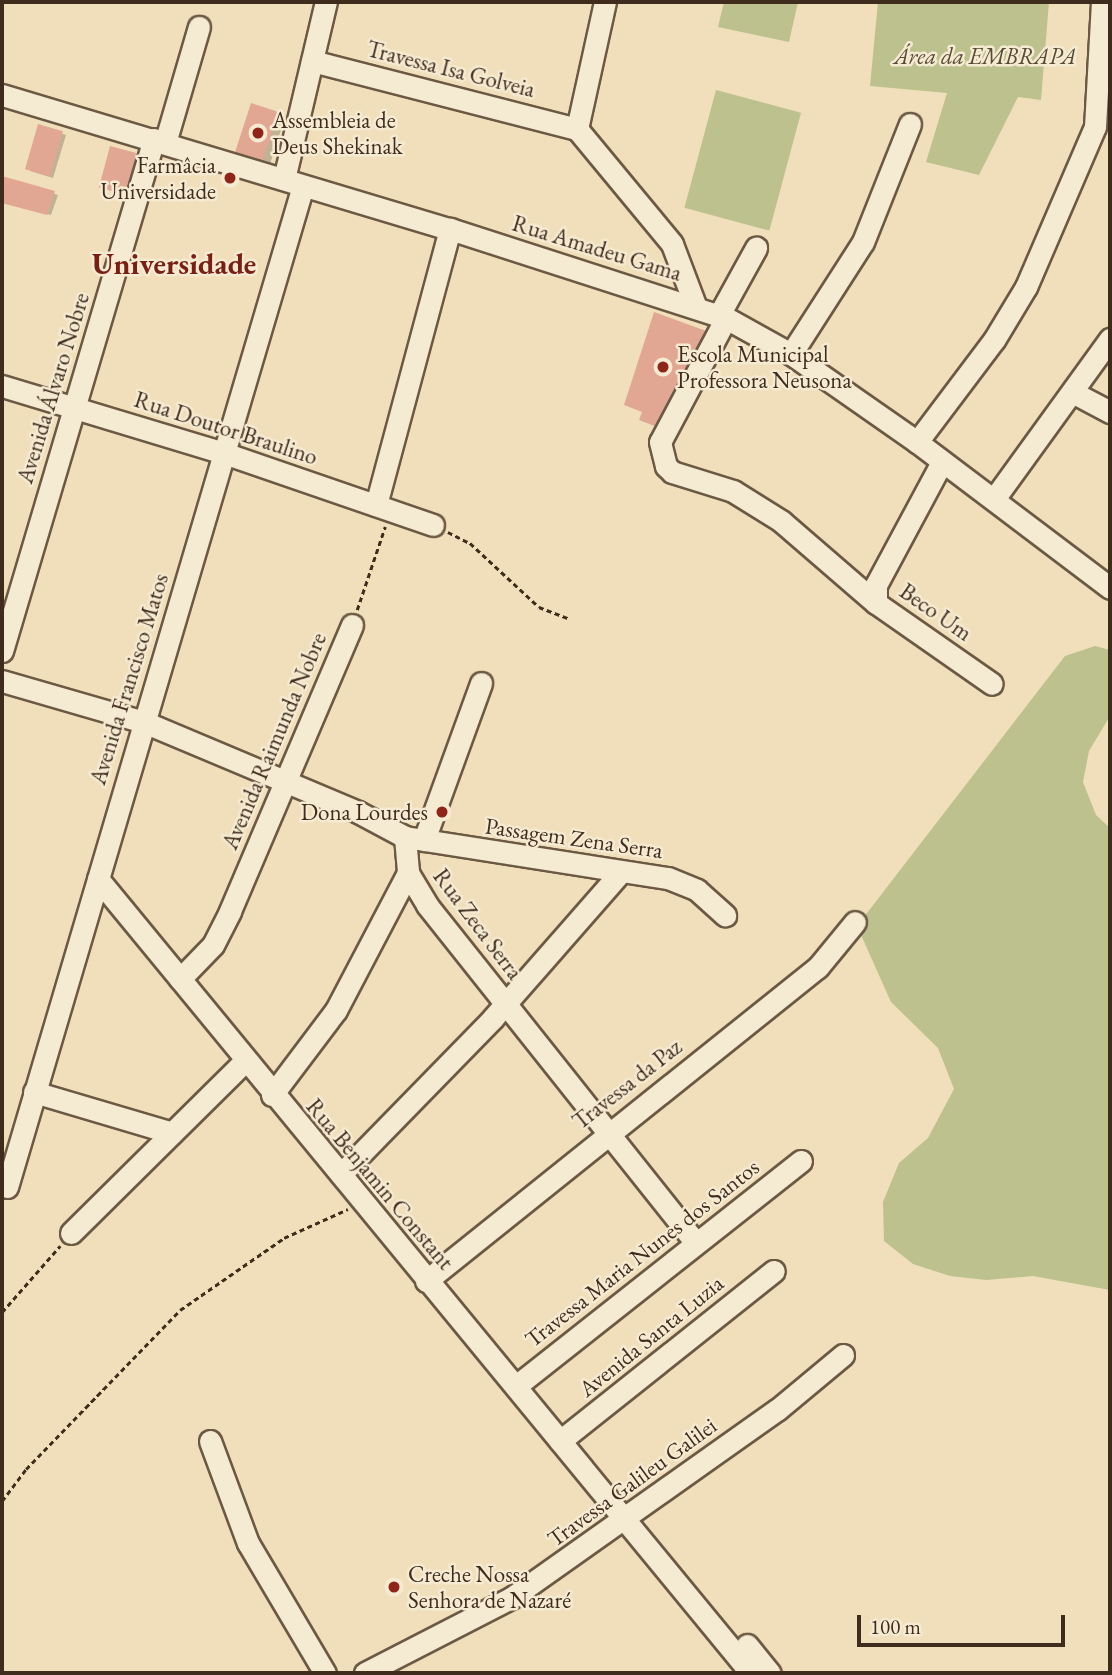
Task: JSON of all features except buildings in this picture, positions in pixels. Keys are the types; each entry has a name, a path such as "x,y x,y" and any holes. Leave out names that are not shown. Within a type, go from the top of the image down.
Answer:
{"street":[{"name":"Avenida Francisco Matos","path":"7,1187 224,453 293,183 312,61 326,2"},
{"path":"605,2 577,129 672,244 695,305"},
{"path":"917,442 994,340 1026,287 1053,227 1095,127 1102,2"},
{"name":"Avenida Álvaro Nobre","path":"2,651 74,408 198,27"},
{"name":"Travessa Isa Golveia","path":"312,61 577,129"},
{"name":"Rua Amadeu Gama","path":"4,102 159,141 695,305 791,354 917,442 1110,588"},
{"path":"791,354 863,242 910,124"},
{"path":"383,508 450,229"},
{"path":"756,248 659,449 672,472 733,491 781,521 876,603"},
{"path":"994,499 1074,393 1110,339"},
{"name":"Rua Doutor Braulino","path":"2,386 224,453 433,525"},
{"path":"1074,393 1110,412"},
{"name":"Beco Um","path":"942,462 876,585 876,603 992,684"},
{"name":"Avenida Raimunda Nobre","path":"180,979 217,937 352,625"},
{"path":"2,681 144,722 284,780 414,839 481,683"},
{"name":"Rua Zeca Serra","path":"414,839 408,873 427,905 610,1131 695,1242"},
{"name":"Passagem Zena Serra","path":"414,839 679,882 697,890 725,915"},
{"path":"272,1095 337,1010 408,873"},
{"path":"341,1174 505,1003 619,874"},
{"name":"Rua Benjamin Constant","path":"98,879 272,1095 341,1174 426,1281 516,1386 751,1673"},
{"name":"Travessa da Paz","path":"426,1281 818,967 855,922"},
{"path":"71,1233 245,1061"},
{"path":"34,1092 172,1133"},
{"name":"Travessa Maria Nunes dos Santos","path":"516,1386 695,1242 802,1161"},
{"name":"Avenida Santa Luzia","path":"560,1441 774,1271"},
{"name":"Travessa Galileu Galilei","path":"365,1673 511,1598 777,1410 843,1355"},
{"path":"210,1441 248,1543 325,1673"},
{"name":"Rua Benjamin Constant","path":"625,1520 656,1535 770,1673"}],"path":[{"name":"Avenida Raimunda Nobre","path":"352,625 383,508"},
{"path":"433,525 470,543 539,607 570,619"},
{"path":"2,1501 26,1469 180,1310 284,1238 363,1202"},
{"path":"2,1312 71,1233"}],"green space":[{"path":"724,2 798,2 789,42 718,27"},
{"name":"Área da EMBRAPA","path":"878,2 1049,2 1041,100 1018,97 979,175 926,162 947,93 870,86"},
{"path":"716,90 801,113 769,231 684,208"},
{"path":"1095,646 1110,650 1110,716 1089,751 1083,782 1096,815 1110,828 1110,1290 1033,1276 986,1280 950,1276 913,1264 884,1241 883,1202 899,1163 928,1138 954,1089 938,1048 891,1002 857,926 1065,656"}],"place":[{"name":"Assembleia de Deus Shekinak","path":"258,133"},
{"name":"Farmâcia Universidade","path":"230,178"},
{"name":"Escola Municipal Professora Neusona","path":"663,367"},
{"name":"Dona Lourdes","path":"442,812"},
{"name":"Creche Nossa Senhora de Nazaré","path":"394,1587"}],"district":[{"name":"Universidade","path":"174,264"}]}
